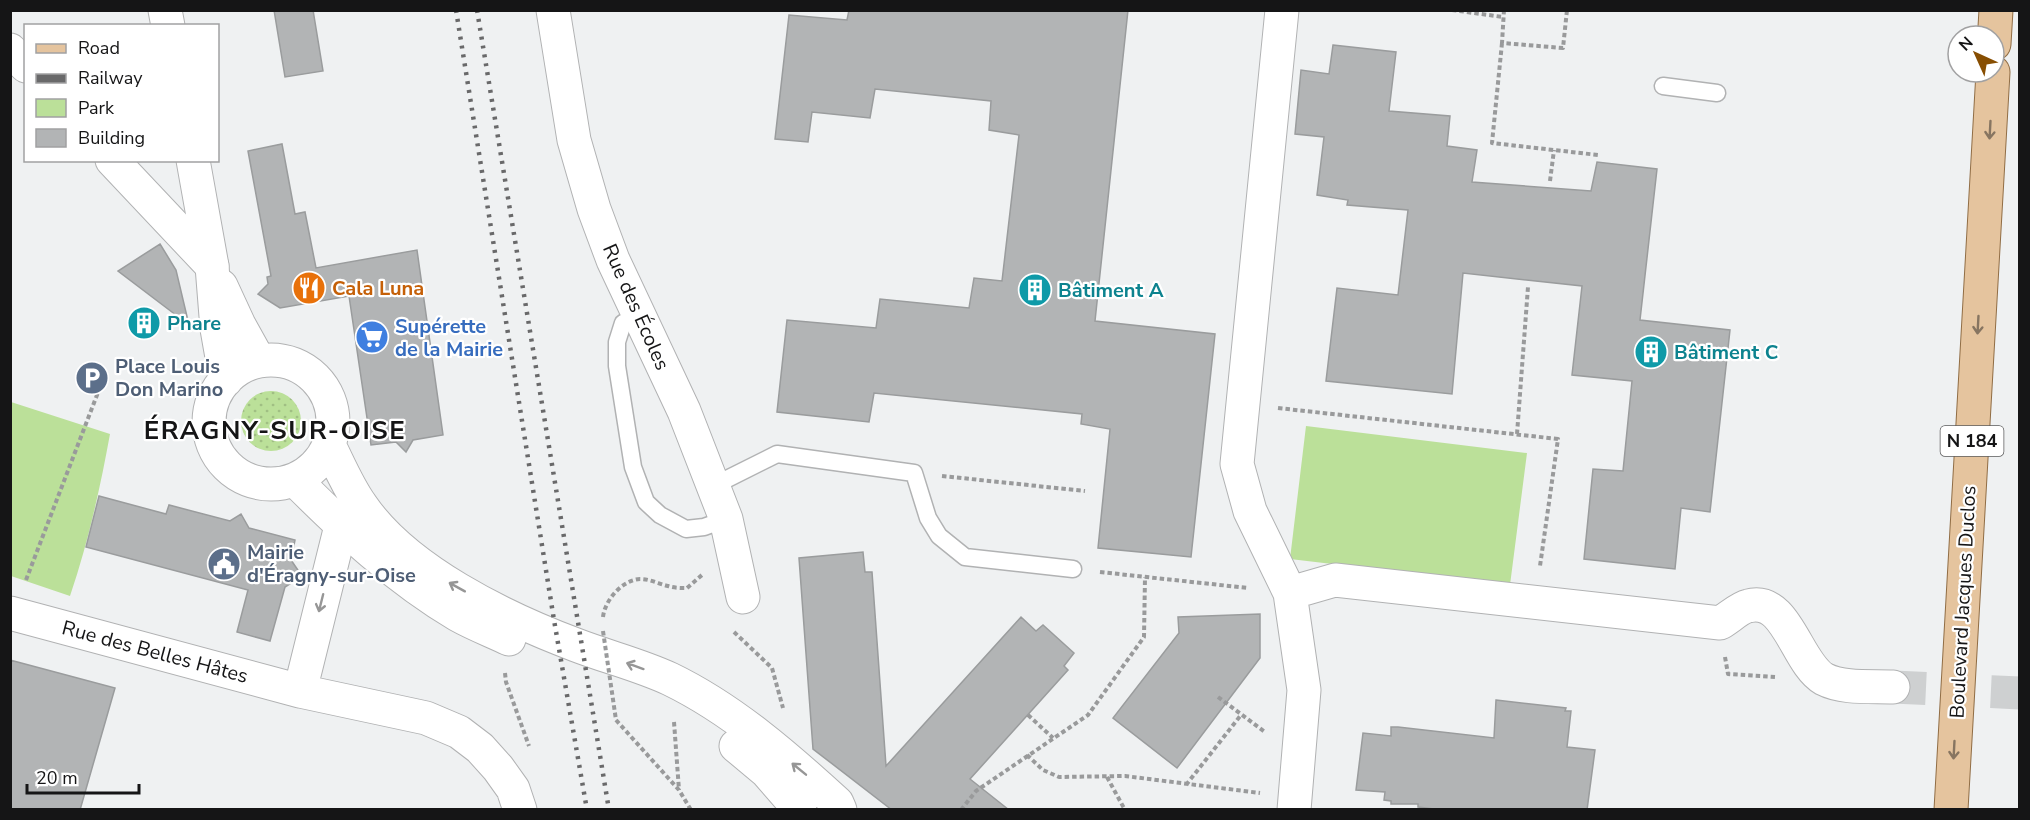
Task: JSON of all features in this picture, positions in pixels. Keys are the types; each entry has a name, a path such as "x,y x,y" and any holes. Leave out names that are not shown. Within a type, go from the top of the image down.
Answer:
{"main road":[{"name":"Boulevard Jacques Duclos","path":"1951,810 1992,84"}],"street":[{"name":"Rue des Écoles","path":"553,10 573,140 594,209 638,315 684,411 726,519 743,597"},
{"path":"1282,10 1237,464 1250,511 1290,592 1304,690 1295,803"},
{"path":"10,50 24,64"},
{"path":"114,162 212,266 239,325 259,361"},
{"path":"193,162 212,266 217,329 226,380"},
{"path":"278,360 296,365 312,375 324,390 332,407 333,426 329,445 321,459 310,471 296,480 274,485 253,482 234,473 220,458 211,438 209,417 214,396 226,380 241,368 259,361 278,360"},
{"path":"329,445 361,505 382,531 416,561 451,584 524,624 669,678 718,706 804,773 837,803 840,810"},
{"path":"296,480 341,526 418,589 460,616 530,648 672,704 722,735 766,771 800,810"},
{"path":"300,691 341,526"},
{"path":"1290,592 1335,580 1720,623 1748,606 1766,605 1778,614 1807,661 1823,678 1847,685 1893,687"},
{"name":"Rue des Belles Hâtes","path":"12,614 300,691 426,718 459,732 480,748 513,789 520,810"}],"lane":[{"path":"1663,86 1717,93"},
{"path":"638,315 623,323 617,342 617,366 633,467 646,502 660,514 686,529 704,527 726,519"},
{"path":"712,486 777,454 914,473 928,518 939,536 965,557 1072,569"}],"path":[{"path":"1452,10 1503,17"},
{"path":"1504,10 1492,143 1598,155"},
{"path":"1502,43 1563,48 1566,10"},
{"path":"1550,181 1554,150"},
{"path":"1517,434 1528,287"},
{"path":"12,614 102,382"},
{"path":"1243,404 1558,439 1535,603"},
{"path":"914,473 1084,491"},
{"path":"691,810 679,790 616,720 603,631 604,612 608,600 616,591 629,583 640,579 670,587 687,588 704,573 717,566 735,561"},
{"path":"1072,569 1290,592"},
{"path":"961,810 976,791 1088,715 1144,636 1145,576"},
{"path":"743,597 730,608 732,630 772,668 785,714"},
{"path":"504,666 506,682 530,749"},
{"path":"1747,675 1777,677"},
{"path":"1218,697 1299,758"},
{"path":"1028,715 1053,738"},
{"path":"1186,785 1241,715"},
{"path":"674,722 679,790"},
{"path":"1027,755 1043,770 1059,777 1125,776 1295,803"},
{"path":"1106,776 1125,810"}],"green space":[{"path":"265,391 277,391 293,399 299,409 301,421 299,433 293,443 277,451 265,451 249,443 241,427 241,415 249,399"},
{"path":"11,402 110,434 93,516 70,596 11,576"},
{"path":"1306,426 1527,453 1510,585 1290,559"}],"building":[{"path":"274,10 313,10 323,71 285,77"},
{"name":"Bâtiment A","path":"849,10 1128,10 1095,321 1215,334 1191,557 1098,548 1110,429 1081,424 1082,414 874,393 869,422 777,412 787,320 876,328 880,299 969,308 974,278 1002,281 1019,135 989,130 991,101 875,89 870,118 812,112 808,142 775,139 789,15 847,20"},
{"path":"1333,45 1396,52 1389,111 1450,116 1447,146 1477,150 1472,182 1591,191 1597,162 1657,169 1640,320 1730,330 1710,512 1681,508 1675,569 1584,559 1593,469 1623,471 1632,381 1572,375 1582,286 1463,273 1452,394 1326,381 1337,288 1398,295 1408,210 1347,205 1348,200 1317,195 1324,137 1295,134 1301,70 1329,74"},
{"path":"282,144 295,214 305,212 316,268 417,250 443,435 413,440 406,452 396,442 371,445 349,296 280,308 258,294 268,284 267,277 271,276 248,151"},
{"path":"160,244 176,270 189,325 118,271"},
{"name":"Mairie d'Éragny-sur-Oise","path":"99,496 166,514 169,505 230,521 241,514 249,528 295,540 291,560 302,576 285,587 270,641 237,632 248,590 86,547"},
{"path":"863,552 865,572 872,572 886,766 1021,617 1036,631 1043,625 1074,653 1064,666 1068,670 970,779 1009,810 892,810 813,749 799,558"},
{"path":"1260,614 1260,658 1177,768 1113,718 1179,633 1178,617"},
{"path":"10,660 115,688 80,810 10,810"},
{"path":"1496,700 1566,708 1565,711 1571,711 1567,747 1595,750 1587,810 1442,810 1418,807 1418,804 1391,804 1391,801 1384,800 1385,792 1356,790 1363,733 1391,736 1391,727 1398,727 1494,738"}],"tunnel":[{"path":"1893,687 2020,693"}],"railway":[{"path":"456,10 554,620 587,810"},
{"path":"477,10 609,810"}],"place":[{"name":"Cala Luna","path":"309,288"},
{"name":"Bâtiment A","path":"1035,290"},
{"name":"Phare","path":"144,323"},
{"name":"Supérette de la Mairie","path":"372,337"},
{"name":"Bâtiment C","path":"1651,352"},
{"name":"Place Louis Don Marino","path":"92,378"},
{"name":"Mairie d'Éragny-sur-Oise","path":"224,564"}],"district":[{"name":"ÉRAGNY-SUR-OISE","path":"275,430"}]}
